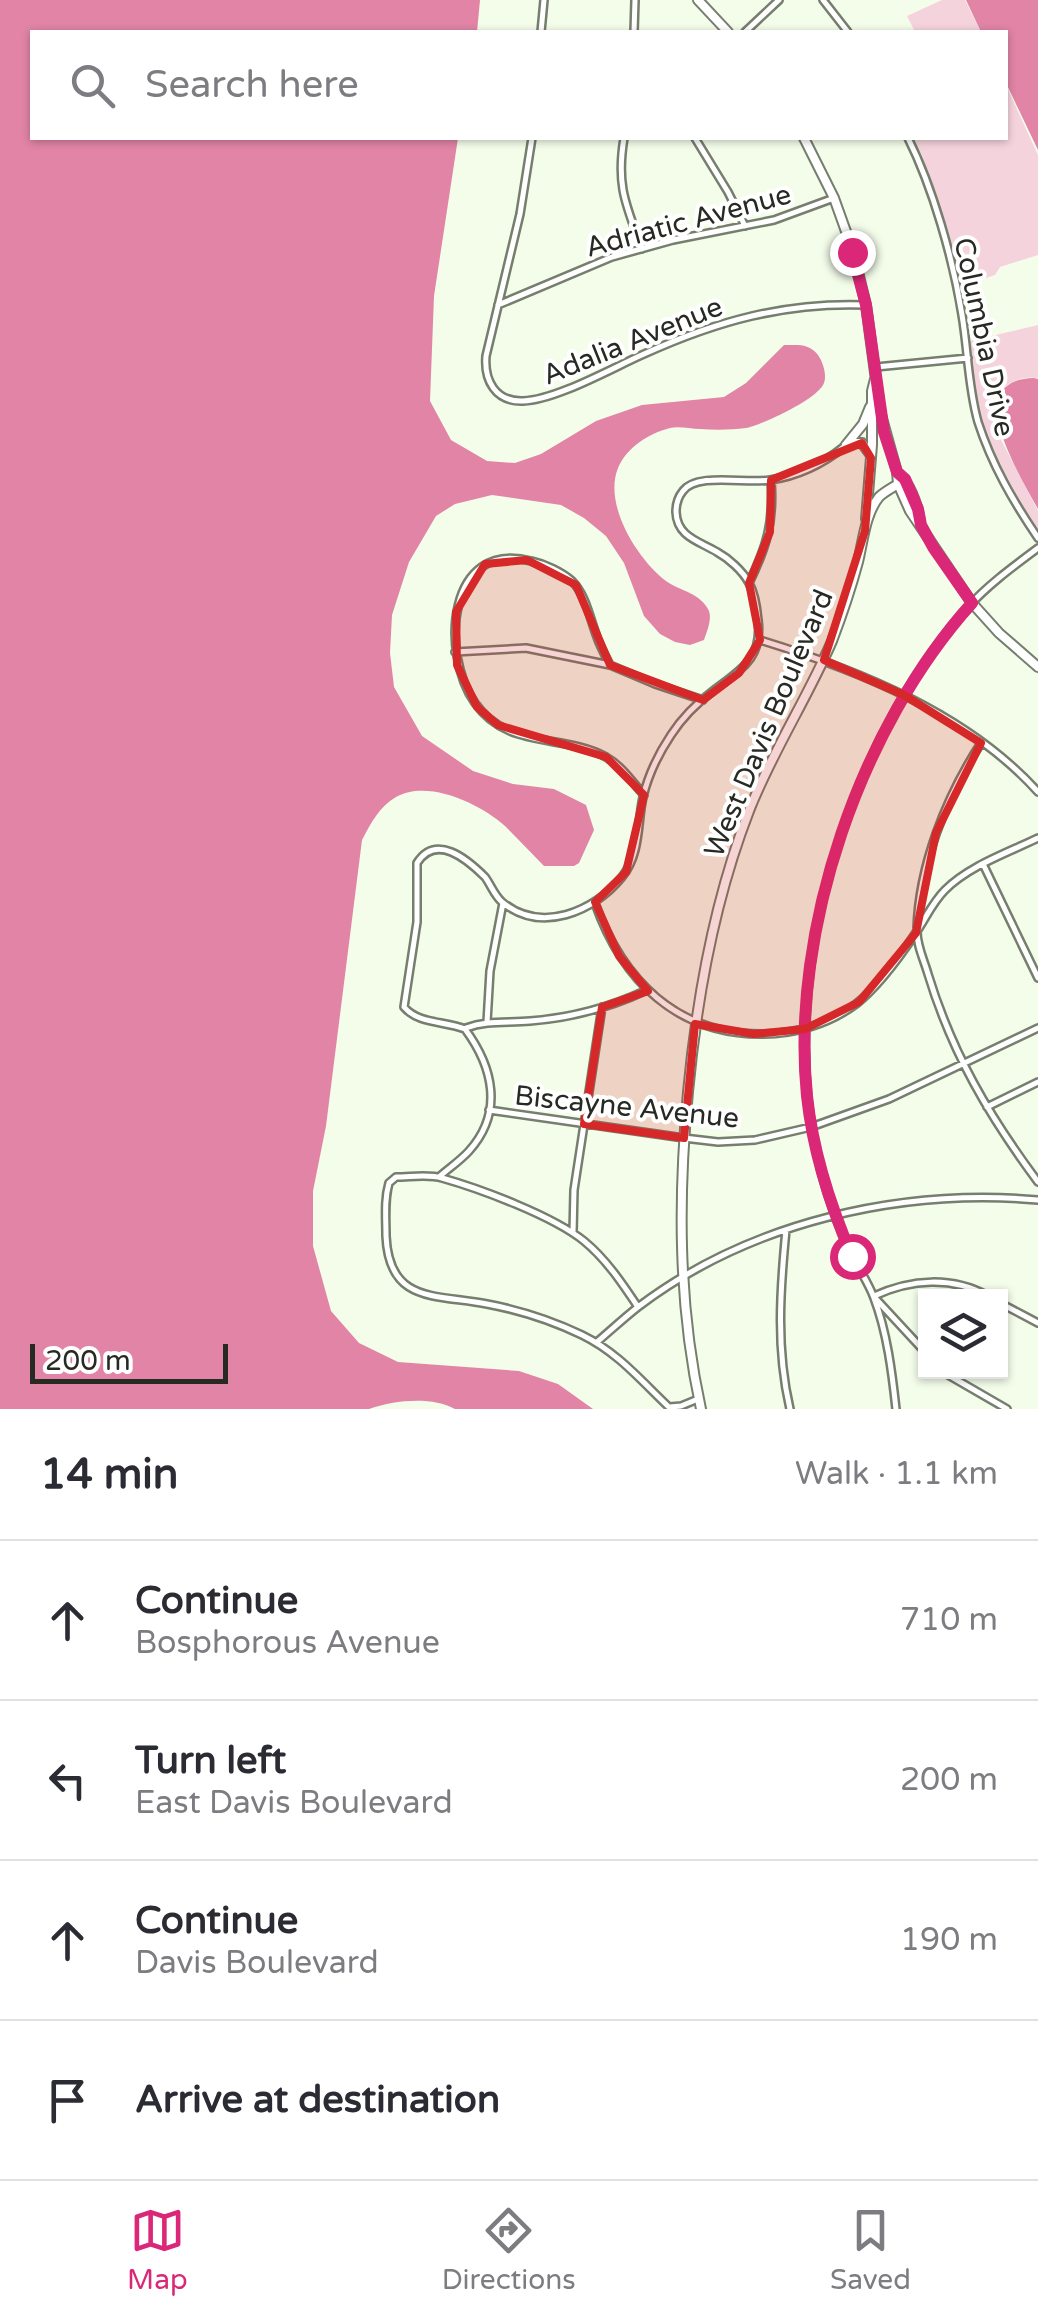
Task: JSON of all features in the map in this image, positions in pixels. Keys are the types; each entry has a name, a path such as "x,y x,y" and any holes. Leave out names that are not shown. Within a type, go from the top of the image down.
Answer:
{"street":[{"path":"541,30 544,0"},
{"path":"634,30 635,0"},
{"path":"698,0 726,30"},
{"path":"747,30 779,0"},
{"path":"823,0 846,30"},
{"name":"Adalia Avenue","path":"532,140 518,226 486,356 486,378 504,397 521,401 538,398 686,336 760,313 812,305 866,305"},
{"path":"624,140 620,182 624,204 642,249"},
{"path":"695,140 746,227"},
{"path":"805,140 834,198 852,252 866,305 884,432 910,512 972,603 1038,667"},
{"name":"Columbia Drive","path":"909,140 938,218 958,292 977,418 994,467 1038,538"},
{"name":"Adriatic Avenue","path":"498,305 612,257 673,240 746,227 834,198"},
{"path":"876,371 968,358"},
{"name":"West Davis Boulevard","path":"865,532 876,371"},
{"path":"846,445 872,402"},
{"path":"647,990 544,1020 487,1022 465,1029 409,1014 404,1007 417,922 417,863 428,850 450,850 485,878 503,903 539,918 565,915 594,902 618,881 632,858 644,795 668,740 678,724 703,700 739,673 760,640 749,583 721,554 685,534 676,516 683,490 699,480 770,480 818,465 852,442 868,449 871,458"},
{"path":"897,472 905,479 921,525"},
{"path":"749,583 770,532 770,480"},
{"name":"West Davis Boulevard","path":"699,1404 682,1278 681,1196 695,1022 714,922 740,836 779,742 823,660 846,603 878,498 898,484"},
{"path":"918,1345 874,1296 852,1256 821,1171 805,1074 805,1029 814,946 838,846 864,777 904,695 972,603 1038,548"},
{"path":"610,664 576,585 543,564 518,558 494,560 473,575 465,588 456,612 455,652 462,681 478,707 489,719 524,738 606,757 644,795"},
{"path":"760,640 823,660 904,695 981,743 1038,792"},
{"path":"455,652 526,648 610,664 703,700"},
{"path":"981,743 936,834 916,933 934,994 962,1064 986,1107 1038,1182"},
{"path":"594,902 619,956 647,990 669,1008 695,1022 731,1033 777,1034 805,1029 859,1002 889,969 943,892 983,864 1038,838"},
{"path":"983,864 1038,978"},
{"path":"487,1022 492,956 503,903"},
{"path":"572,1234 574,1190 602,1006"},
{"name":"Biscayne Avenue","path":"489,1110 718,1142 755,1140 812,1127 889,1099 1038,1028"},
{"path":"439,1176 472,1148 489,1110 488,1071 465,1029"},
{"path":"986,1107 1038,1082"},
{"path":"638,1307 603,1260 572,1234 502,1199 439,1176 396,1176 389,1182 387,1248 391,1266 406,1287 434,1298 490,1304 567,1329 596,1342 637,1374 669,1408 699,1404"},
{"path":"596,1342 638,1307 682,1278 786,1230 890,1204 944,1198 1038,1200"},
{"path":"786,1230 780,1340 790,1409"},
{"path":"874,1296 898,1286 924,1282 974,1289"},
{"path":"874,1296 896,1409"},
{"path":"1008,1308 1038,1323"},
{"path":"955,1379 1007,1409"},
{"path":"987,1399 988,1409"}],"highlighted area":[{"path":"862,443 871,458 865,531 824,660 904,695 981,743 936,833 916,933 859,1002 805,1029 754,1034 695,1024 684,1138 584,1124 602,1007 648,991 619,956 595,902 626,872 644,795 606,757 498,725 477,707 457,665 456,612 485,564 527,560 576,585 610,665 703,700 739,673 760,640 749,583 770,532 771,480"}],"shaded area":[{"path":"0,0 480,0 477,30 30,30 30,140 458,140 434,296 430,401 451,440 487,461 515,463 541,454 596,421 642,405 724,397 746,383 784,345 807,347 821,361 824,383 789,410 746,428 670,428 633,448 618,468 615,498 626,530 655,572 705,605 710,618 704,640 690,645 660,634 644,616 624,563 606,536 584,518 561,505 492,495 455,504 436,516 409,562 392,615 390,653 394,687 422,736 473,771 513,784 554,789 586,805 594,830 579,863 544,866 505,826 454,796 409,792 390,801 376,816 362,840 326,1126 313,1191 313,1246 331,1311 359,1343 398,1362 519,1371 558,1384 593,1409 455,1409 435,1402 413,1401 369,1409 0,1409"},
{"path":"942,0 965,0 980,30 914,30 907,16"},
{"path":"966,0 1038,0 1038,150 1008,87 1008,30 980,30"},
{"path":"1008,89 1038,155 1038,255 1000,267 995,275 962,286 914,140 1008,140"},
{"path":"1038,325 1038,378 1012,382 992,400 997,432 1038,511 1038,529 1004,477 985,434 976,400 970,341"},
{"path":"1038,379 1038,509 1005,444 993,401 1010,384"}],"route":[{"path":"852,252 866,305 884,432 897,472 905,479 933,547 972,603 933,651 876,748 842,832 814,946 805,1029 808,1100 827,1193 852,1256"}]}
